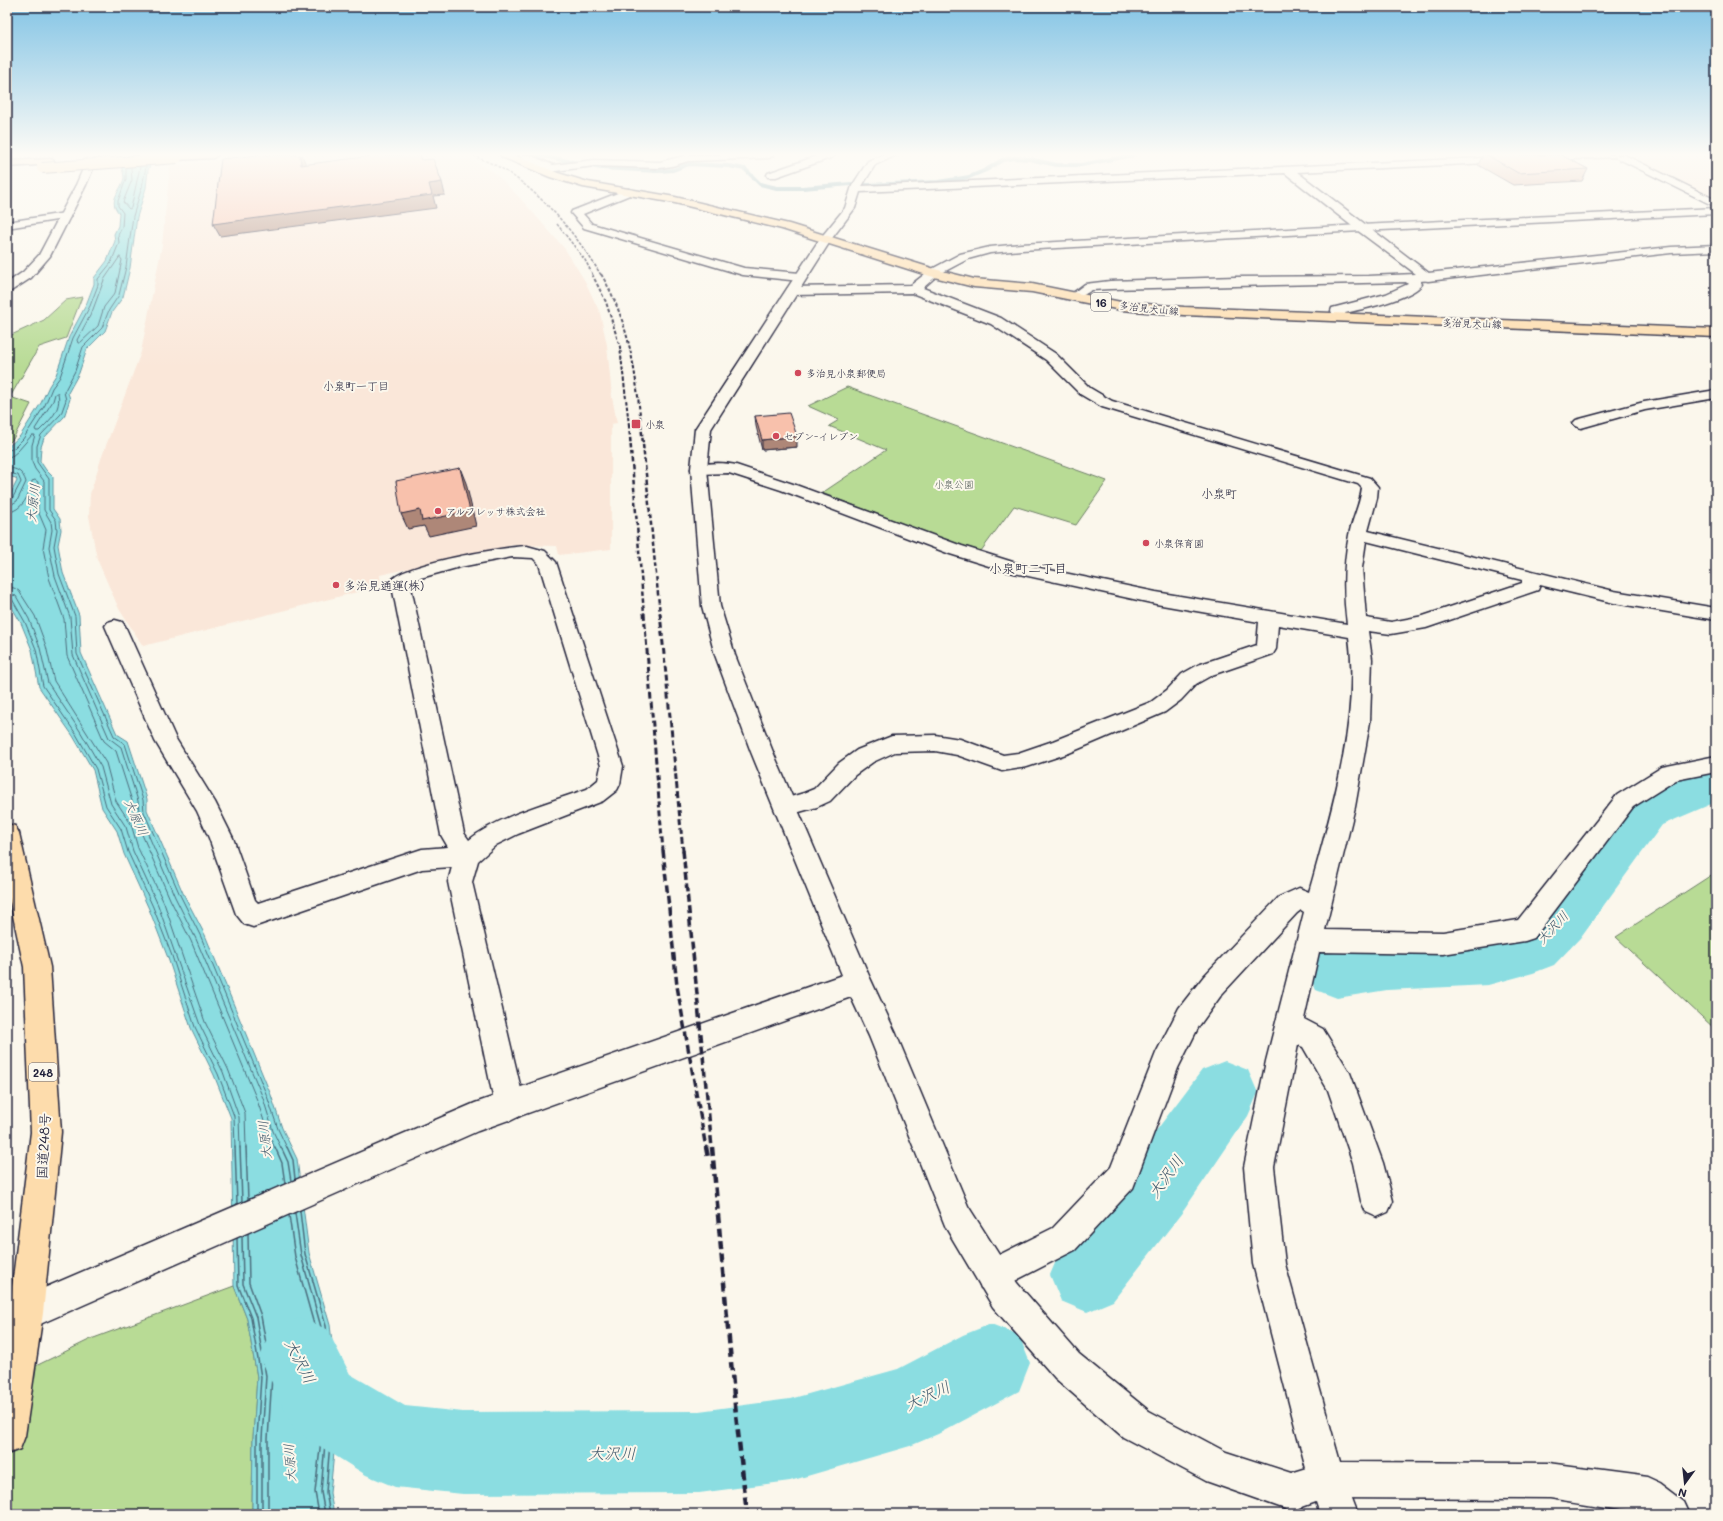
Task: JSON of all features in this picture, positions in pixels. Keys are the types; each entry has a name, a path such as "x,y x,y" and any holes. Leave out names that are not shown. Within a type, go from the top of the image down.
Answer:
{"main road":[{"name":"多治見犬山線","path":"785,226 825,240 934,273 974,283 1032,288 1121,306 1158,310 1716,333"},
{"name":"国道248号","path":"7,833 37,967 46,1132 17,1317 7,1436"}],"street":[{"path":"7,288 27,276 44,256 60,226"},
{"path":"588,226 743,271 796,284 914,290 996,321 1051,357 1084,391 1107,404 1364,481 1370,488 1369,498 1358,534 1353,568 1354,604 1362,659 1359,722 1344,807 1280,1061 1260,1167 1269,1264 1327,1480 1339,1514"},
{"path":"836,226 796,284 703,429 699,469 711,606 725,655 785,807 858,982 882,1034 957,1217 1005,1296 1066,1366 1136,1424 1219,1468 1291,1492 1327,1480 1549,1481 1648,1495 1673,1514"},
{"path":"1358,226 1428,277"},
{"path":"914,290 934,273 964,256 990,250 1403,226"},
{"path":"1075,296 1089,287 1110,285 1236,281 1408,279 1671,250 1716,248"},
{"path":"1341,317 1337,311 1352,308 1407,290 1416,284 1408,279"},
{"path":"1582,423 1664,402 1716,394"},
{"path":"699,469 730,468 795,490 929,540 1011,567 1156,598 1269,617 1357,628 1391,628 1426,622 1531,586 1531,578"},
{"path":"1358,534 1531,578 1614,597 1716,614"},
{"path":"467,856 453,835 400,581 411,575 506,552 527,551 539,554 547,562 612,766 608,784 595,795 510,827 488,838 467,856 460,882 510,1106"},
{"path":"785,807 809,801 822,795 847,769 865,756 892,744 935,743 960,747 1002,763 1019,761 1061,747 1158,707 1174,695 1189,679 1205,670 1266,648 1269,617"},
{"path":"115,626 166,741 207,808 218,832 245,906 253,916 422,859 467,856"},
{"path":"1309,941 1443,943 1525,930 1625,801 1670,773 1716,764"},
{"path":"993,1276 1064,1239 1122,1177 1166,1063 1189,1017 1213,985 1288,905 1299,899 1318,906"},
{"path":"17,1317 475,1118 858,982"},
{"path":"1289,1026 1314,1038 1340,1082 1368,1162 1377,1201"}],"shaded area":[{"path":"164,226 545,226 565,249 585,281 600,313 607,345 612,397 617,423 611,424 611,549 559,555 557,546 513,545 380,575 381,586 143,646 119,609 97,559 89,516 90,494 101,459 141,352 162,245"}],"green space":[{"path":"82,297 66,338 39,347 10,397 31,404 13,439 7,445 7,337 44,320 66,300"},
{"name":"小泉公園","path":"847,387 1107,481 1076,525 1014,506 981,551 953,543 822,493 886,450 829,426 839,420 808,406"},
{"path":"1716,872 1716,1030 1616,937"},
{"path":"234,1286 247,1319 257,1377 253,1438 253,1514 7,1514 7,1380 91,1339"}],"water":[{"name":"大原川","path":"118,226 136,226 130,268 123,297 112,312 105,331 87,349 79,373 68,393 70,399 64,417 44,438 41,447 40,461 53,477 53,509 60,519 61,530 58,545 63,573 79,615 81,653 117,734 128,741 147,799 147,810 183,893 205,935 271,1095 282,1128 297,1159 309,1253 330,1325 338,1392 330,1493 334,1514 253,1514 253,1438 257,1377 247,1319 234,1286 231,1118 214,1075 191,1028 168,958 149,909 124,854 117,831 102,808 93,770 73,736 39,687 32,650 21,623 7,599 7,501 17,481 16,478 7,476 7,448 20,436 41,403 56,375 69,337 86,305 94,284 94,278 107,261 115,241 114,234"}],"building":[{"path":"789,413 797,436 762,440 755,416"},
{"path":"460,468 470,511 422,521 420,510 401,514 396,481"}],"waterway":[{"name":"大沢川","path":"1337,971 1387,963 1488,959 1533,947 1560,920 1644,810 1707,783 1716,782"},
{"name":"大沢川","path":"1087,1275 1159,1185 1225,1093"},
{"name":"大沢川","path":"299,1357 322,1402 395,1446 463,1453 699,1452 790,1440 910,1406 991,1363"}],"railway":[{"path":"559,226 585,260 593,275"},
{"path":"566,226 601,275"},
{"path":"592,274 606,302 620,347 629,425"},
{"path":"601,274 611,292 625,328 634,366 641,425"},
{"path":"629,424 644,614"},
{"path":"641,424 660,614"},
{"path":"644,613 663,851"},
{"path":"660,613 683,851"},
{"path":"663,850 677,986 706,1148"},
{"path":"683,850 712,1148"},
{"path":"706,1147 708,1158"},
{"path":"712,1147 734,1396 747,1514"}],"place":[{"name":"多治見小泉郵便局","path":"798,373"},
{"name":"小泉","path":"636,424"},
{"name":"セブン-イレブン","path":"776,436"},
{"name":"アルフレッサ株式会社","path":"438,511"},
{"name":"小泉保育園","path":"1146,543"},
{"name":"多治見通運(株)","path":"336,585"}],"district":[{"name":"小泉町一丁目","path":"356,385"},
{"name":"小泉町","path":"1219,493"},
{"name":"小泉町二丁目","path":"1028,567"}]}
